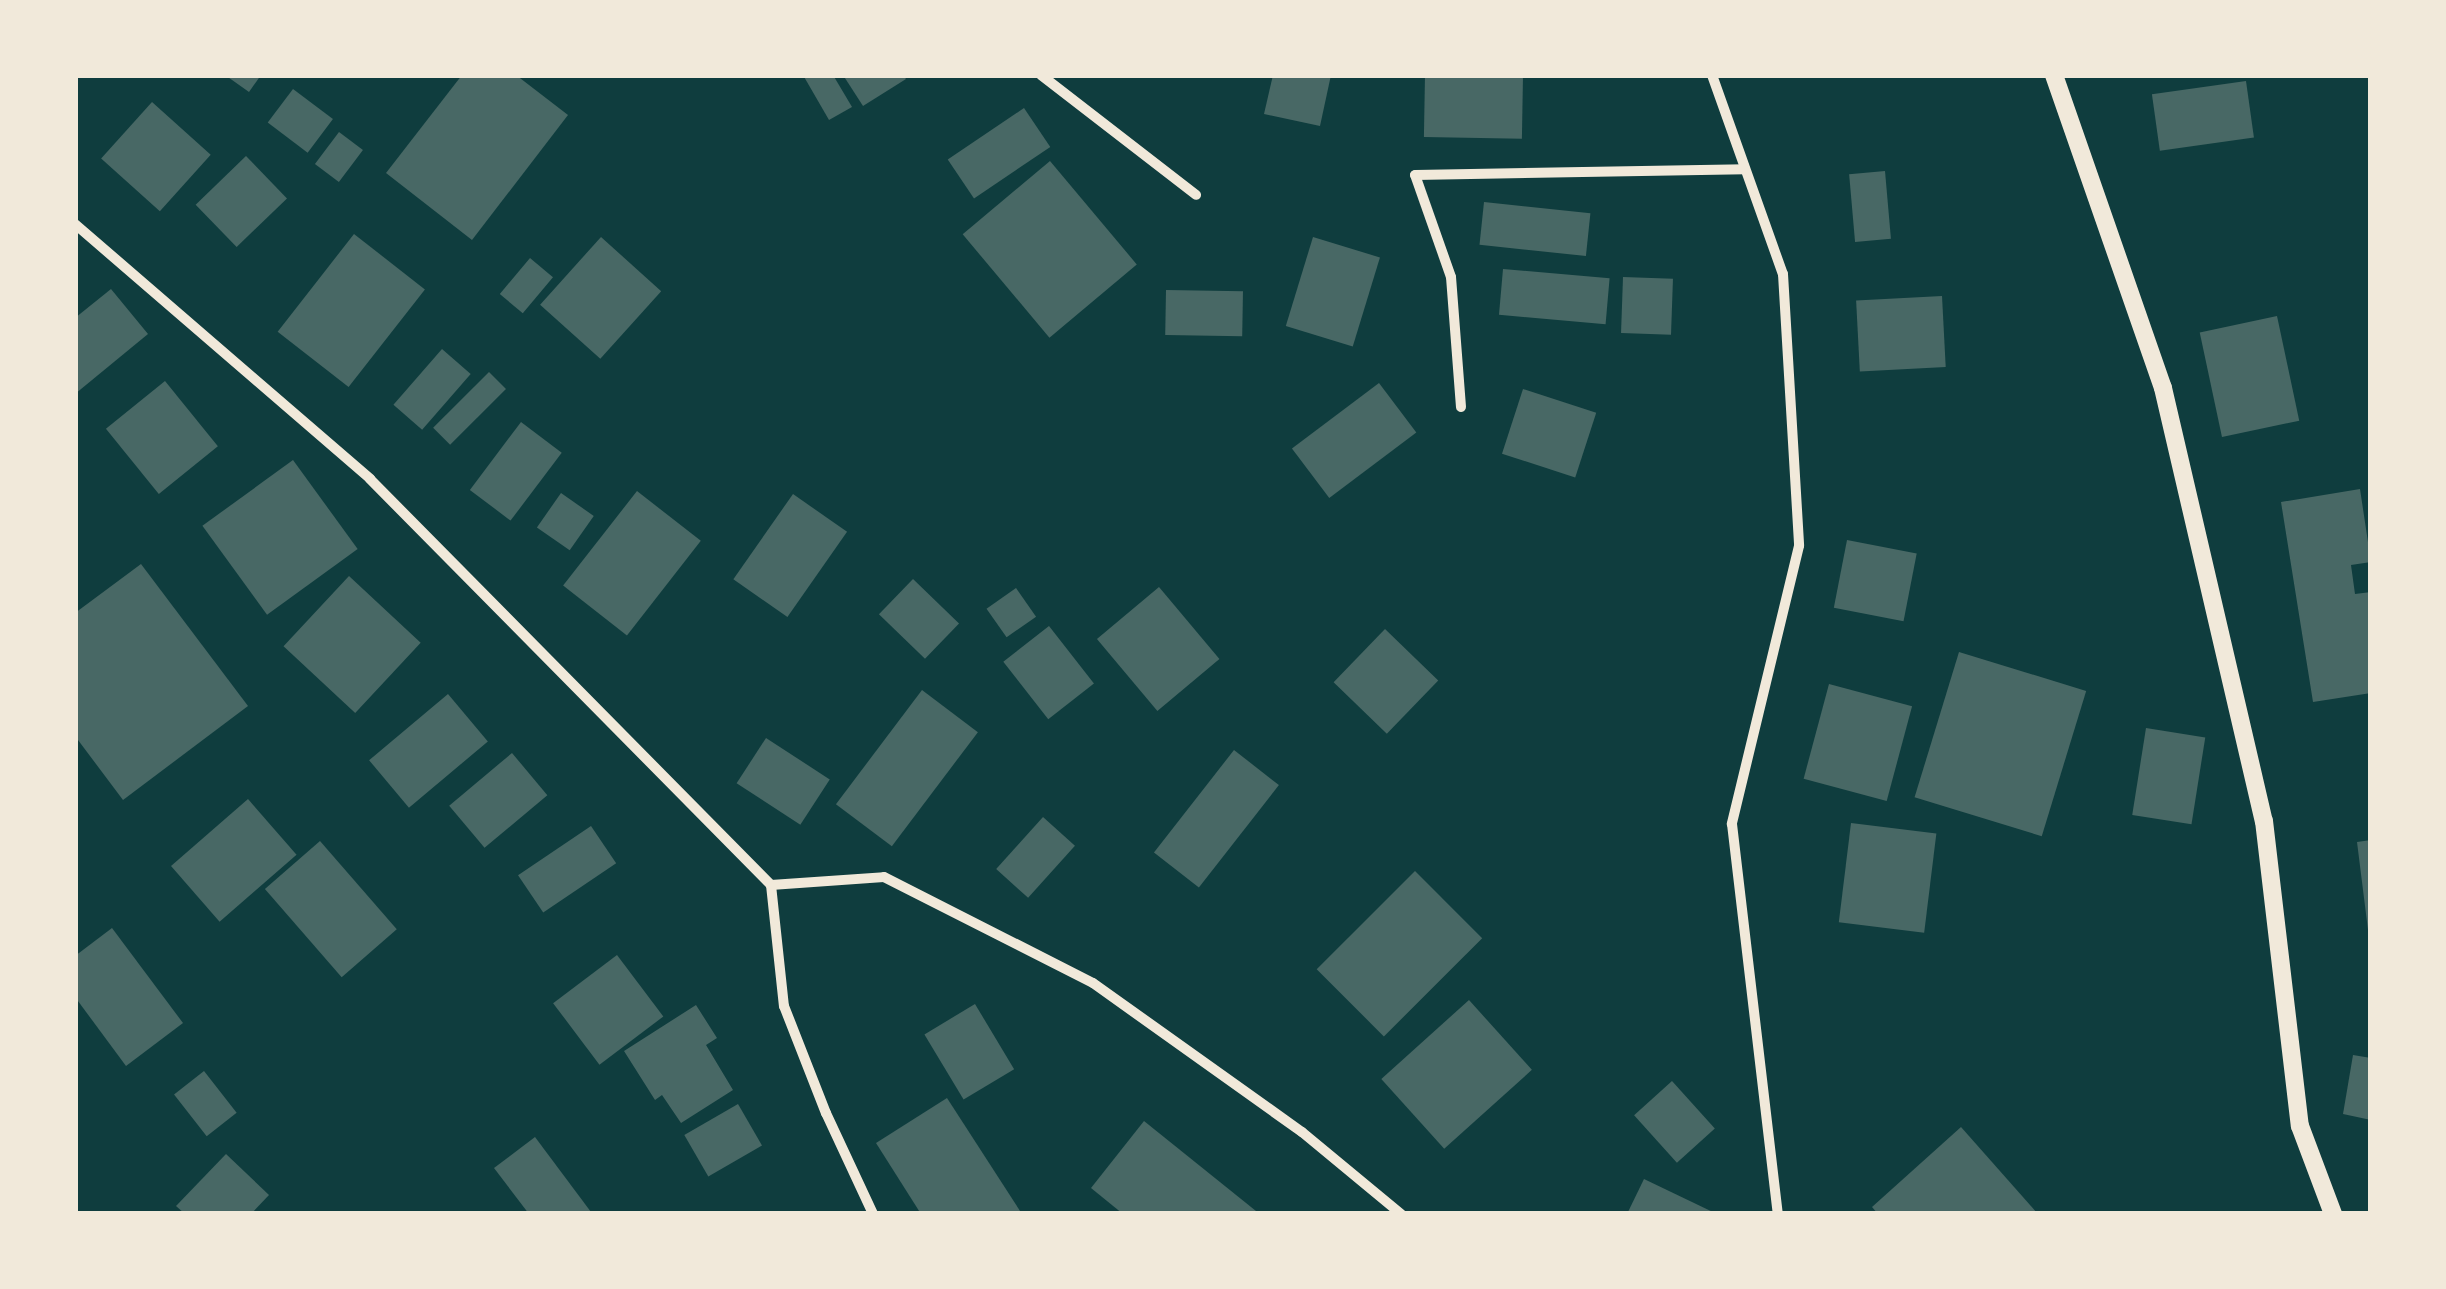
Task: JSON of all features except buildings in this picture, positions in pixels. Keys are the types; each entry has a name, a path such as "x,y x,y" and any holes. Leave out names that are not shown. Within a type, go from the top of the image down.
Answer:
{"street":[{"path":"1042,75 1196,195"},
{"path":"1712,75 1783,274 1800,546 1732,824 1778,1214"},
{"path":"2054,75 2163,388 2264,821 2300,1126 2334,1214"},
{"path":"1460,407 1451,278 1415,176 1745,168"},
{"path":"75,224 370,479 771,885 784,1006 826,1114 873,1214"},
{"path":"771,885 884,877 1093,984 1302,1132 1402,1214"}]}
